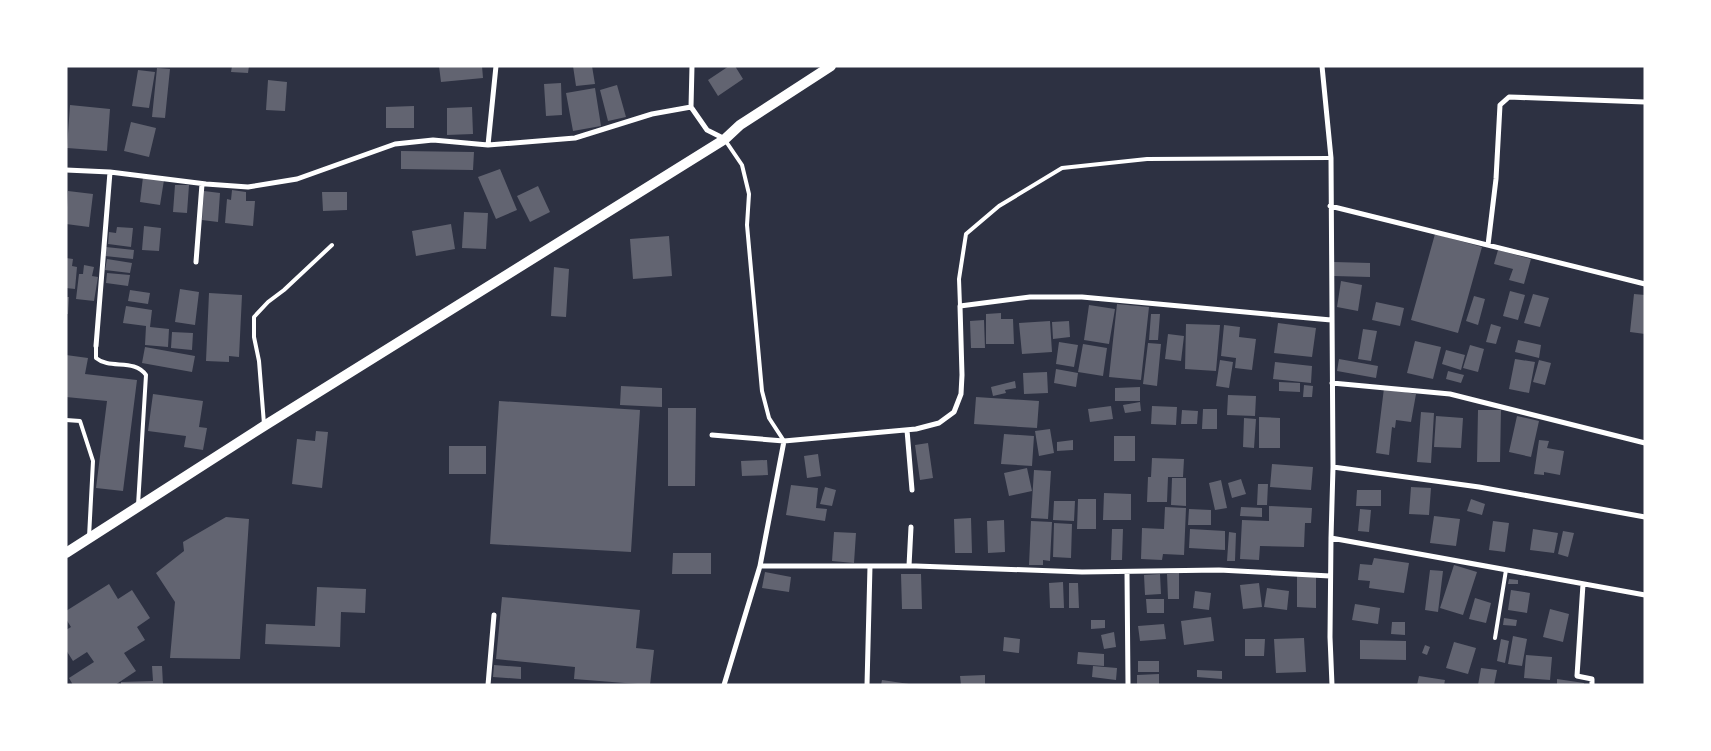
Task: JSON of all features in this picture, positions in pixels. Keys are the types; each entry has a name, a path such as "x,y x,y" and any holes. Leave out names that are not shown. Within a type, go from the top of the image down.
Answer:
{"main road":[{"path":"66,553 264,426 724,139 740,125 831,66"}],"street":[{"path":"488,145 496,66"},
{"path":"692,66 691,107 707,130 724,139"},
{"path":"1322,66 1331,158 1333,467 1330,637 1332,685"},
{"path":"1488,245 1496,179 1500,105 1508,97 1645,102"},
{"path":"66,170 110,172 202,184 248,187 297,179 395,144 433,140 488,145 575,138 652,114 691,107"},
{"path":"96,346 110,172"},
{"path":"196,262 202,184"},
{"path":"1330,206 1645,284"},
{"path":"712,435 784,441 916,429 939,423 954,412 962,394 960,306 1030,297 1082,297 1331,320"},
{"path":"1332,383 1450,394 1645,444"},
{"path":"907,430 912,490"},
{"path":"724,685 760,566 784,441"},
{"path":"1333,467 1478,487 1645,518"},
{"path":"908,566 911,527"},
{"path":"1331,538 1645,595"},
{"path":"760,566 908,566 1082,572 1219,570 1330,576"},
{"path":"867,685 870,566"},
{"path":"1127,572 1128,685"},
{"path":"1583,584 1577,676 1592,679 1592,685"},
{"path":"488,685 494,615"}],"lane":[{"path":"724,139 742,165 749,194 747,225 762,391 769,418 784,441"},
{"path":"960,306 958,279 966,234 999,206 1062,168 1147,159 1331,158"},
{"path":"264,426 254,337 254,317 268,302 284,290 332,245"},
{"path":"96,346 96,358 100,362 132,365 141,369 146,375 138,507"},
{"path":"66,420 80,420 93,461 89,538"},
{"path":"1495,638 1506,570"}],"building":[{"path":"232,66 249,66 248,73 231,72"},
{"path":"439,66 482,66 483,78 441,82"},
{"path":"573,66 592,66 595,84 576,86"},
{"path":"729,66 735,66 743,79 718,96 708,80"},
{"path":"157,68 170,69 165,118 152,117"},
{"path":"138,70 155,72 149,108 132,106"},
{"path":"268,80 287,82 285,111 266,110"},
{"path":"561,83 562,115 546,116 544,84"},
{"path":"617,85 626,117 608,121 600,90"},
{"path":"595,88 601,126 573,131 566,93"},
{"path":"70,105 110,109 107,151 67,148"},
{"path":"414,106 414,128 386,128 386,107"},
{"path":"472,107 473,134 447,135 447,108"},
{"path":"131,122 156,128 149,157 124,151"},
{"path":"401,151 474,152 473,170 401,169"},
{"path":"500,169 517,210 496,219 478,177"},
{"path":"143,177 164,180 160,205 140,202"},
{"path":"175,185 189,185 187,213 173,212"},
{"path":"538,186 550,212 530,222 517,196"},
{"path":"232,190 246,192 246,201 255,201 253,226 225,223 227,199 231,200"},
{"path":"68,191 93,194 89,227 66,224"},
{"path":"204,191 220,193 218,222 202,220"},
{"path":"322,192 347,192 347,210 323,211"},
{"path":"464,212 488,213 486,249 462,248"},
{"path":"451,224 455,249 416,256 412,231"},
{"path":"144,226 161,228 159,251 142,250"},
{"path":"117,227 133,228 131,247 108,244 109,232 116,233"},
{"path":"1435,234 1482,247 1458,333 1411,320"},
{"path":"669,236 672,276 633,279 630,239"},
{"path":"106,247 134,250 133,259 105,256"},
{"path":"1498,250 1531,259 1524,284 1509,280 1513,269 1494,264"},
{"path":"66,258 73,259 72,266 77,267 75,289 66,288"},
{"path":"107,259 132,263 130,273 105,270"},
{"path":"1334,262 1370,263 1370,277 1334,276"},
{"path":"84,265 94,267 92,276 98,277 94,301 76,299 79,274 83,274"},
{"path":"554,267 569,269 566,317 551,316"},
{"path":"107,273 130,275 128,286 106,283"},
{"path":"1341,281 1362,285 1358,311 1337,307"},
{"path":"180,289 199,292 195,325 175,322"},
{"path":"130,290 150,293 148,304 128,301"},
{"path":"1510,291 1525,295 1518,320 1503,316"},
{"path":"209,293 242,295 239,357 229,356 229,362 206,361"},
{"path":"1533,294 1549,298 1540,327 1524,323"},
{"path":"1634,294 1645,295 1645,334 1630,332"},
{"path":"1474,296 1485,299 1478,325 1466,321"},
{"path":"66,297 69,297 68,314 66,314"},
{"path":"1376,302 1404,308 1400,326 1372,320"},
{"path":"1117,304 1149,307 1141,380 1109,377"},
{"path":"1089,305 1115,309 1109,344 1084,340"},
{"path":"126,306 152,310 150,327 169,329 168,347 145,345 146,326 123,323"},
{"path":"1001,313 1001,319 1013,319 1014,344 986,344 986,314"},
{"path":"1151,314 1160,314 1158,340 1149,340"},
{"path":"984,320 985,348 971,348 970,321"},
{"path":"1050,321 1052,352 1022,354 1019,323"},
{"path":"1069,321 1070,337 1053,339 1052,322"},
{"path":"1278,323 1316,328 1312,357 1274,353"},
{"path":"1186,324 1220,325 1216,371 1185,369"},
{"path":"1491,324 1501,327 1496,344 1486,342"},
{"path":"1224,325 1240,327 1239,337 1256,339 1252,370 1235,368 1236,358 1221,356"},
{"path":"1363,329 1377,331 1371,361 1358,359"},
{"path":"172,332 193,333 192,350 171,348"},
{"path":"1168,334 1184,336 1181,361 1165,359"},
{"path":"1518,340 1541,345 1539,358 1515,352"},
{"path":"1415,341 1441,347 1433,379 1407,373"},
{"path":"1059,342 1078,345 1074,367 1056,364"},
{"path":"1148,343 1161,344 1157,386 1143,384"},
{"path":"1083,344 1107,348 1103,376 1078,372"},
{"path":"1470,345 1484,349 1478,372 1463,368"},
{"path":"145,347 195,356 192,372 142,363"},
{"path":"1446,350 1465,355 1461,370 1442,364"},
{"path":"66,355 88,358 85,374 137,380 123,491 96,488 107,401 66,397"},
{"path":"1339,359 1378,366 1376,378 1337,371"},
{"path":"1515,359 1535,362 1529,393 1509,389"},
{"path":"1220,360 1233,362 1229,388 1216,386"},
{"path":"1539,360 1551,363 1545,385 1533,382"},
{"path":"1275,362 1312,366 1311,383 1273,379"},
{"path":"1056,369 1078,373 1076,387 1054,383"},
{"path":"1448,371 1464,375 1461,383 1446,379"},
{"path":"1047,372 1048,393 1024,394 1023,373"},
{"path":"1015,381 1016,388 1005,390 1006,393 993,396 991,387"},
{"path":"1279,382 1300,383 1300,392 1279,391"},
{"path":"1304,385 1313,386 1312,397 1303,397"},
{"path":"621,386 662,388 662,407 620,405"},
{"path":"1140,387 1140,401 1115,401 1115,388"},
{"path":"1384,388 1416,394 1411,422 1396,420 1395,428 1392,427 1389,455 1376,453"},
{"path":"153,394 203,401 199,427 207,428 203,450 184,447 186,436 148,431"},
{"path":"1228,395 1256,396 1255,416 1227,415"},
{"path":"976,397 1039,401 1037,428 974,424"},
{"path":"499,401 640,410 631,552 490,544"},
{"path":"1140,402 1141,411 1125,413 1123,405"},
{"path":"1111,406 1113,419 1090,422 1088,409"},
{"path":"1152,406 1177,407 1176,425 1151,424"},
{"path":"668,408 696,408 695,486 668,486"},
{"path":"1203,409 1217,409 1217,429 1202,429"},
{"path":"1182,410 1198,411 1197,424 1181,424"},
{"path":"1478,410 1501,410 1500,462 1477,462"},
{"path":"1421,412 1434,413 1431,463 1417,462"},
{"path":"1436,416 1463,418 1461,448 1434,447"},
{"path":"1517,416 1539,421 1531,457 1509,452"},
{"path":"1259,417 1280,418 1280,448 1259,448"},
{"path":"1244,418 1256,419 1254,448 1243,447"},
{"path":"1050,429 1054,453 1039,456 1035,431"},
{"path":"316,431 328,432 322,488 292,484 297,439 315,441"},
{"path":"1004,434 1034,436 1032,466 1001,464"},
{"path":"1114,436 1135,436 1135,461 1114,461"},
{"path":"1073,440 1073,450 1057,451 1057,442"},
{"path":"1539,440 1549,441 1547,448 1564,451 1560,475 1544,472 1544,475 1534,474"},
{"path":"928,443 933,478 920,480 915,445"},
{"path":"449,446 486,446 486,474 449,474"},
{"path":"818,454 821,476 807,478 804,456"},
{"path":"1152,458 1184,459 1183,477 1168,477 1167,502 1147,502 1148,477 1151,477"},
{"path":"767,460 768,475 742,476 741,461"},
{"path":"1272,464 1313,467 1311,490 1270,487"},
{"path":"1027,468 1032,491 1009,496 1004,473"},
{"path":"1034,470 1051,471 1048,519 1031,518"},
{"path":"1172,478 1186,478 1186,506 1171,505"},
{"path":"1241,479 1246,494 1232,498 1228,483"},
{"path":"1221,480 1227,508 1215,510 1209,483"},
{"path":"1258,484 1268,484 1267,505 1257,505"},
{"path":"791,485 818,488 816,508 827,509 825,521 786,515"},
{"path":"825,487 836,490 832,506 820,504"},
{"path":"1411,487 1431,488 1429,515 1409,514"},
{"path":"1357,490 1381,490 1381,506 1356,506"},
{"path":"1104,493 1131,494 1131,520 1103,520"},
{"path":"1078,499 1096,499 1096,529 1077,529"},
{"path":"1471,499 1485,504 1482,515 1467,511"},
{"path":"1054,501 1075,501 1074,521 1053,520"},
{"path":"1269,506 1312,508 1311,523 1305,523 1304,547 1260,546 1259,560 1240,559 1242,520 1269,521"},
{"path":"1165,507 1186,508 1184,555 1163,554 1162,560 1141,559 1142,528 1164,529"},
{"path":"1241,507 1262,508 1262,517 1240,516"},
{"path":"1189,509 1211,510 1211,525 1188,525"},
{"path":"1360,509 1371,510 1369,532 1358,531"},
{"path":"1434,516 1460,519 1456,546 1430,543"},
{"path":"226,517 249,519 240,659 170,658 175,602 156,573 184,551 183,542"},
{"path":"971,518 972,553 955,553 954,519"},
{"path":"1004,520 1005,552 988,553 987,521"},
{"path":"1031,521 1052,522 1050,561 1043,560 1043,565 1029,565"},
{"path":"1493,521 1509,523 1505,552 1489,550"},
{"path":"1054,523 1072,524 1071,558 1053,557"},
{"path":"1112,529 1123,529 1122,560 1111,560"},
{"path":"1190,529 1225,531 1225,550 1189,548"},
{"path":"1533,529 1558,533 1554,553 1530,550"},
{"path":"1563,531 1574,533 1568,557 1558,554"},
{"path":"834,532 856,533 854,563 832,561"},
{"path":"1229,532 1236,533 1235,561 1227,561"},
{"path":"673,553 711,553 711,574 672,574"},
{"path":"1374,558 1409,563 1404,593 1369,588 1370,581 1358,580 1360,564 1372,565"},
{"path":"1454,565 1477,572 1463,615 1440,608"},
{"path":"1430,570 1443,571 1438,612 1425,610"},
{"path":"765,572 791,577 789,592 762,588"},
{"path":"1179,573 1179,599 1168,599 1167,574"},
{"path":"901,574 921,574 922,609 902,609"},
{"path":"1160,574 1161,594 1145,595 1144,575"},
{"path":"1297,576 1316,576 1316,608 1297,607"},
{"path":"1509,579 1518,580 1518,584 1508,584"},
{"path":"1063,582 1064,608 1050,608 1049,583"},
{"path":"1069,583 1078,583 1079,608 1069,608"},
{"path":"1259,583 1262,607 1243,609 1240,585"},
{"path":"109,584 118,599 132,590 150,618 137,627 145,640 124,653 136,671 115,685 73,685 69,678 94,662 87,652 73,661 66,650 66,630 71,627 66,619 66,611"},
{"path":"317,587 366,589 365,613 341,612 340,647 265,644 266,624 315,626"},
{"path":"1267,588 1289,591 1287,610 1264,607"},
{"path":"1511,590 1530,593 1527,613 1508,610"},
{"path":"1195,591 1211,593 1209,610 1193,608"},
{"path":"502,597 640,610 636,648 654,650 650,685 574,679 575,667 496,659"},
{"path":"1475,598 1491,603 1486,623 1469,619"},
{"path":"1146,599 1164,599 1164,613 1147,613"},
{"path":"1355,604 1380,608 1378,624 1352,620"},
{"path":"1550,609 1569,614 1563,642 1543,637"},
{"path":"1211,617 1214,641 1184,645 1181,621"},
{"path":"1504,618 1517,620 1516,626 1503,625"},
{"path":"1091,620 1105,620 1105,628 1091,629"},
{"path":"1392,622 1405,622 1405,635 1391,634"},
{"path":"1164,624 1166,639 1140,641 1138,626"},
{"path":"1114,632 1116,647 1104,649 1101,635"},
{"path":"1513,636 1527,639 1522,666 1508,664"},
{"path":"1004,637 1020,639 1019,653 1003,651"},
{"path":"1304,638 1306,672 1276,673 1274,639"},
{"path":"1245,639 1265,639 1264,656 1245,656"},
{"path":"1501,639 1509,641 1505,663 1497,661"},
{"path":"1360,640 1406,641 1406,660 1360,659"},
{"path":"1454,642 1476,648 1468,674 1446,668"},
{"path":"1425,645 1430,647 1427,655 1422,653"},
{"path":"1078,652 1104,654 1104,666 1077,664"},
{"path":"1526,655 1552,657 1550,680 1524,678"},
{"path":"1138,661 1159,661 1159,672 1138,672"},
{"path":"494,665 521,667 521,679 493,677"},
{"path":"152,666 162,666 163,685 121,685 121,682 153,681"},
{"path":"1093,666 1117,668 1116,680 1092,677"},
{"path":"1481,668 1497,670 1494,685 1478,685"},
{"path":"1197,670 1222,671 1222,679 1197,677"},
{"path":"1159,674 1159,685 1137,685 1137,675"},
{"path":"985,675 985,685 961,685 960,676"},
{"path":"1419,676 1445,680 1444,685 1417,685"},
{"path":"1557,679 1584,683 1584,685 1557,685"},
{"path":"882,680 909,684 881,685"}]}
